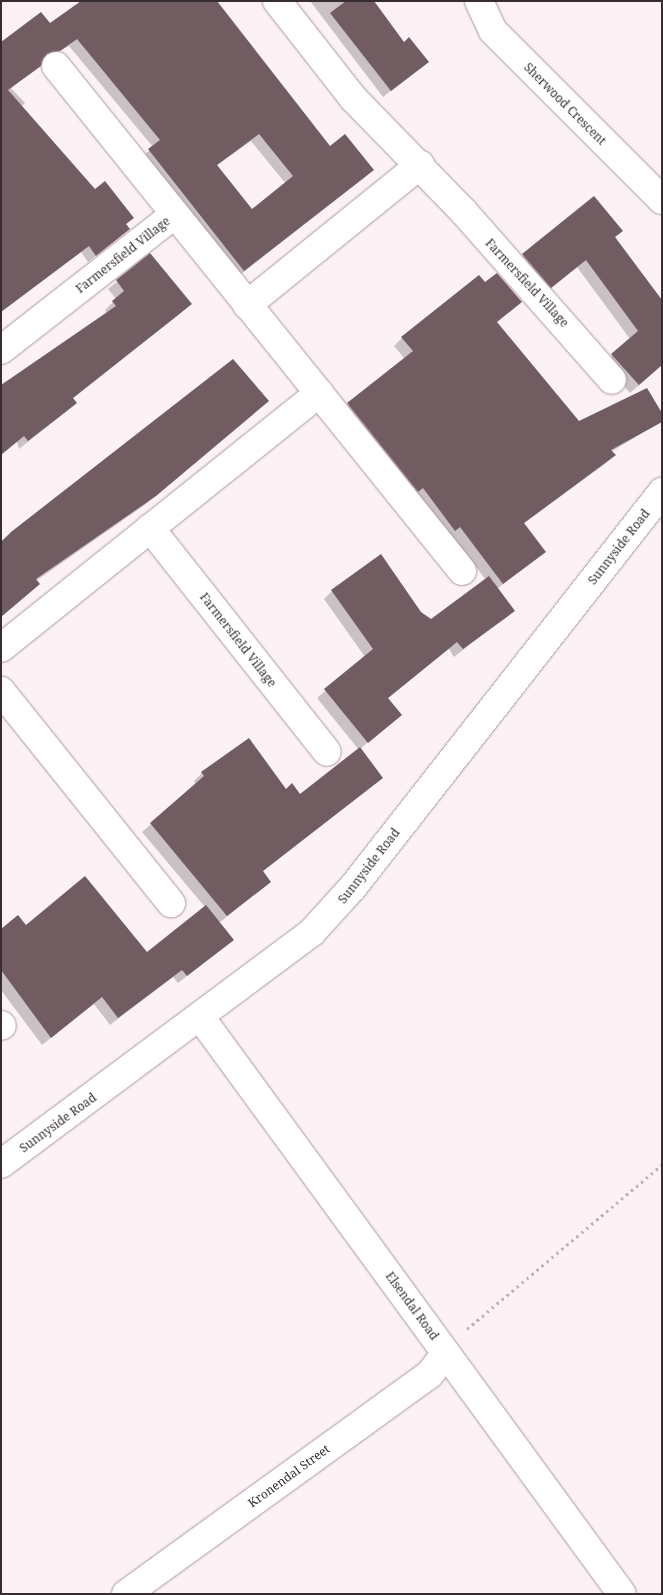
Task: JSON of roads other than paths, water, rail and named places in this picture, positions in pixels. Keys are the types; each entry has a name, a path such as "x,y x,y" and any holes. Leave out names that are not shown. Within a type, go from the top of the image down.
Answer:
{"street":[{"name":"Farmersfield Village","path":"277,1 360,105 420,165 612,380"},
{"name":"Sherwood Crescent","path":"479,1 493,30 662,200"},
{"name":"Farmersfield Village","path":"56,66 462,571"},
{"path":"247,305 420,165"},
{"name":"Farmersfield Village","path":"1,350 174,215"},
{"path":"1,648 319,393"},
{"name":"Sunnyside Road","path":"1,1164 289,953 335,908 662,492"},
{"name":"Farmersfield Village","path":"150,528 327,752"},
{"path":"1,691 171,903"},
{"name":"Elsendal Road","path":"201,1018 622,1594"},
{"name":"Kronendal Street","path":"126,1594 430,1374 446,1353"}]}
